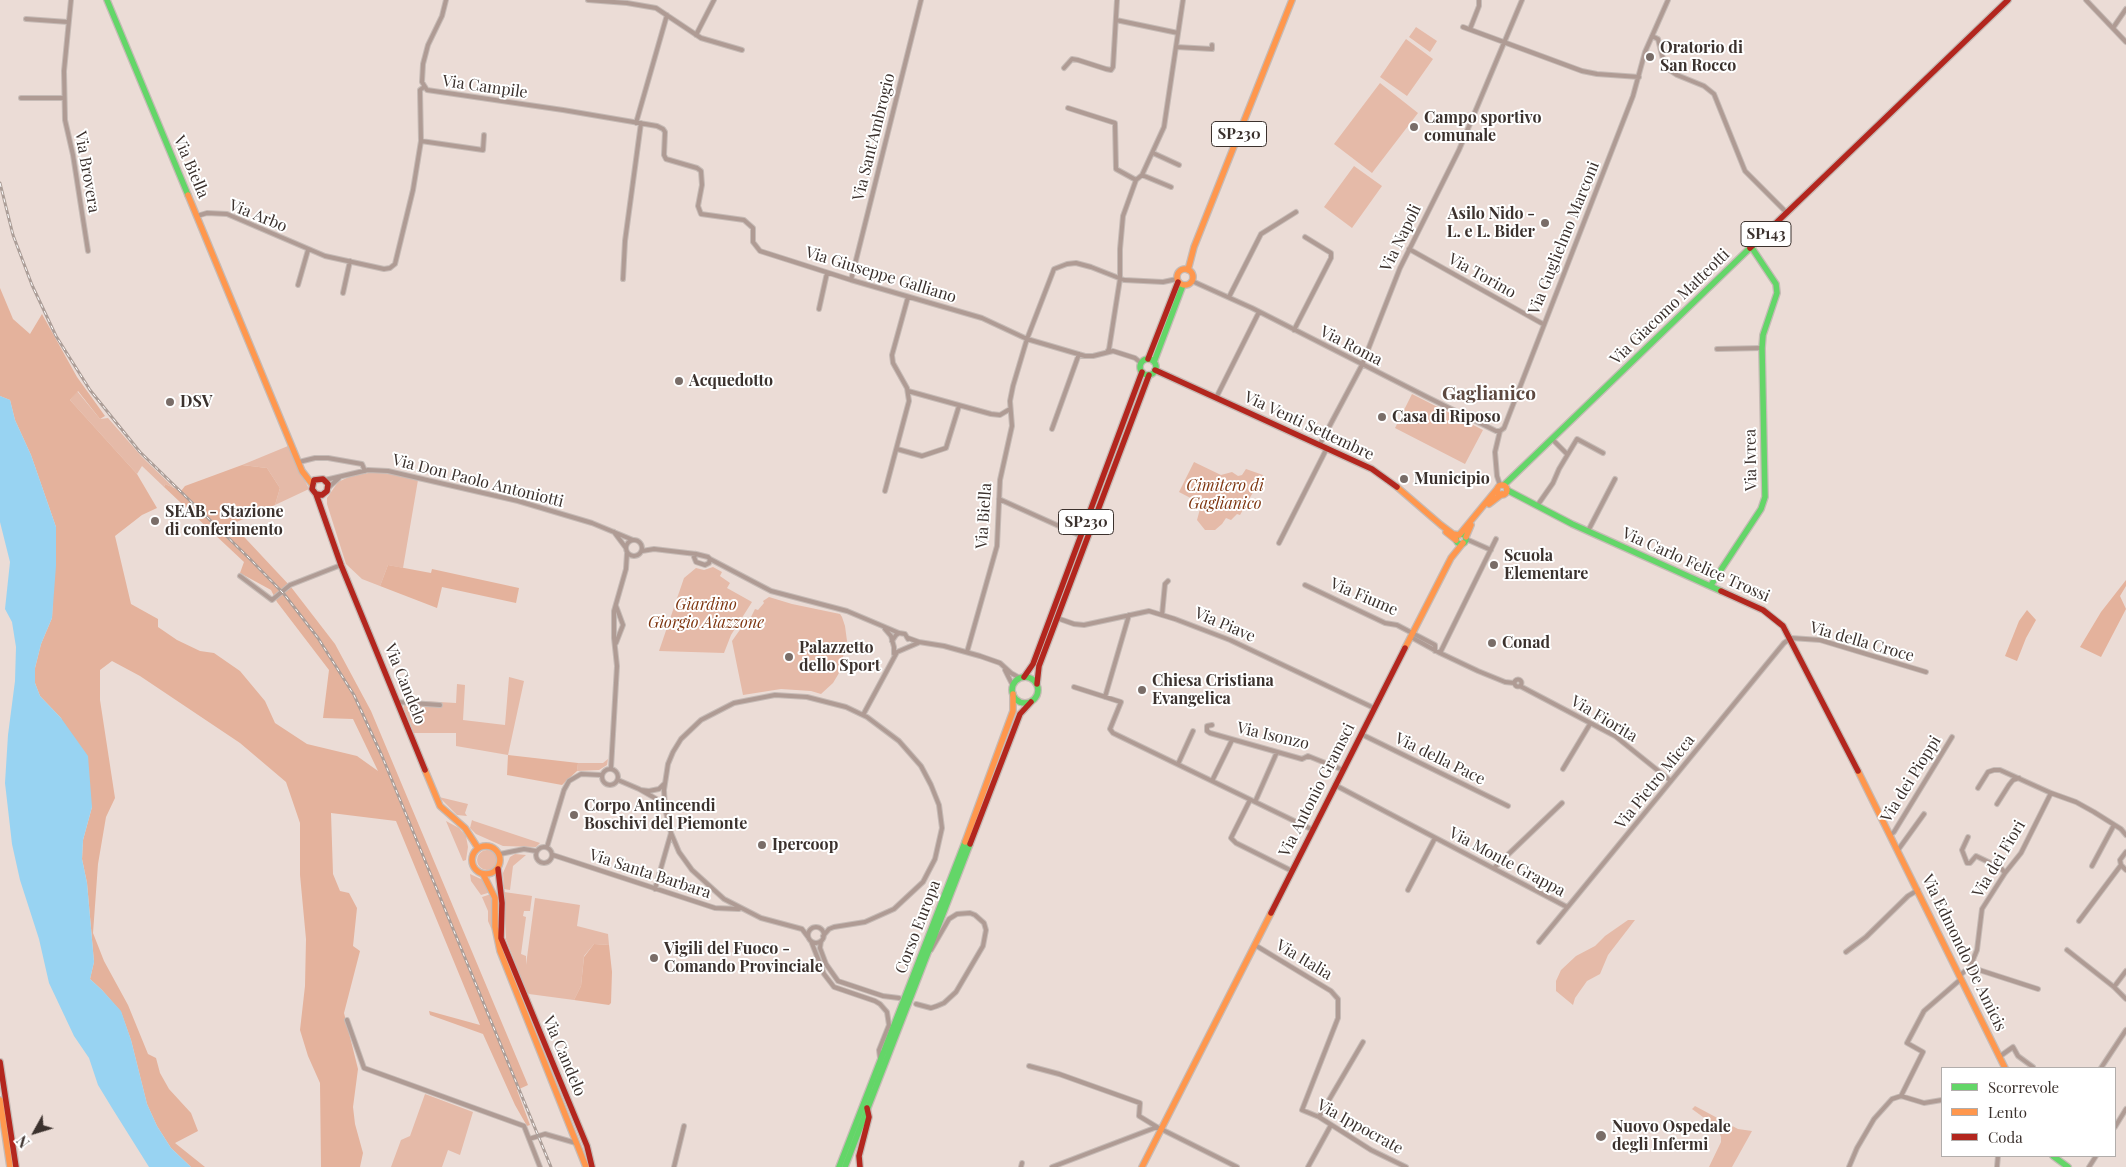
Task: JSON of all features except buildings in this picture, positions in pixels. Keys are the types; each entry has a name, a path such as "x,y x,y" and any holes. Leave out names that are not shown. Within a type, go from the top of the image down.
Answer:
{"main road":[{"name":"Via Biella","path":"107,0 299,462"},
{"name":"SP230","path":"1188,270 1194,247 1292,0"},
{"name":"Via Giacomo Matteotti","path":"1503,489 2008,0"},
{"name":"Via Ivrea","path":"1711,585 1761,509 1765,497 1762,348 1763,335 1777,293 1776,284 1752,248"},
{"path":"1155,370 1151,361 1180,282 1180,270 1188,270 1193,276 1192,281 1188,284 1180,282"},
{"path":"1141,363 1151,361"},
{"name":"SP230","path":"1022,677 1033,664 1142,372 1141,363"},
{"name":"SP230","path":"1037,684 1038,672 1057,618 1149,375 1155,370"},
{"name":"Via Venti Settembre","path":"1155,370 1320,444 1377,472 1405,493 1441,525 1441,528 1461,538"},
{"path":"1142,372 1149,375"},
{"path":"299,462 309,474 322,479"},
{"path":"299,462 302,471 312,484 322,479"},
{"name":"Via Candelo","path":"322,479 326,491 325,519"},
{"name":"Via Candelo","path":"312,484 312,489 316,494 341,565 440,806 465,828 478,848"},
{"name":"Via Carlo Felice Trossi","path":"1503,489 1588,531 1711,585 1773,616 1791,638 1868,792"},
{"name":"Via Antonio Gramsci","path":"1142,1167 1159,1128 1209,1035 1461,538 1503,489"},
{"path":"316,494 326,491"},
{"path":"1022,677 1032,678 1037,684 1037,696 1031,702 1018,701 1013,694 1013,686 1022,677"},
{"name":"Corso Europa","path":"839,1167 880,1058 902,1008 1007,728 1013,711 1013,694"},
{"name":"Corso Europa","path":"845,1167 929,954 1020,714 1031,702"},
{"name":"Via Edmondo De Amicis","path":"1868,792 2004,1067"},
{"path":"490,846 500,854 501,862 498,869 491,873 483,874 475,869 472,856 478,848 490,846"},
{"name":"Via Candelo","path":"498,869 502,903 502,938 587,1146 592,1167"},
{"name":"Via Candelo","path":"483,874 495,898 495,928 500,951 586,1167"},
{"path":"0,1062 16,1167"},
{"path":"0,1100 10,1167"},
{"path":"860,1167 859,1156 869,1117 867,1108"},
{"path":"2054,1157 2068,1167"}],"street":[{"name":"Via Brovera","path":"70,0 64,98 66,128 72,148 88,251"},
{"name":"Via Campile","path":"446,0 442,16 428,45 422,78 424,88 432,92 563,110 663,129 666,137 664,155 666,159 697,168 700,171 702,185 698,206"},
{"path":"588,0 643,4 656,8 706,40 742,50"},
{"path":"696,35 714,0"},
{"name":"Via Sant'Ambrogio","path":"851,280 921,0"},
{"path":"1064,68 1072,59 1110,70 1113,67 1117,0"},
{"path":"1106,353 1109,349 1120,279 1122,224 1136,180 1142,176 1164,127 1183,0"},
{"path":"1470,29 1479,6 1479,0"},
{"name":"Via Napoli","path":"1320,444 1362,365 1396,276 1459,150 1522,0"},
{"name":"Via Guglielmo Marconi","path":"1503,489 1497,476 1495,452 1500,431 1504,428 1543,324 1602,178 1639,77 1644,52 1668,0"},
{"path":"2086,0 2126,42"},
{"path":"2113,28 2126,9"},
{"path":"623,279 625,241 638,123 667,15"},
{"path":"26,19 68,22"},
{"path":"1116,20 1178,33"},
{"path":"1463,26 1582,71 1639,77"},
{"path":"1652,36 1658,39 1665,67 1677,75 1704,86 1714,94 1745,171 1788,214"},
{"path":"1176,47 1212,49 1212,45"},
{"path":"424,88 420,90 421,141 483,150 484,135"},
{"path":"21,98 64,98"},
{"path":"1068,108 1115,123 1116,169 1136,180"},
{"name":"Via Arbo","path":"197,216 207,213 227,214 261,227 308,250 384,269 390,268 394,264 413,190 421,141"},
{"path":"1153,153 1179,165"},
{"path":"1142,176 1171,187"},
{"name":"Via Giuseppe Galliano","path":"698,206 702,214 744,220 749,223 753,228 753,242 760,250 827,273 982,318 1027,339 1079,354 1093,356 1112,351 1135,358 1141,363"},
{"path":"1229,297 1261,234 1296,212"},
{"path":"1294,330 1331,258 1331,253 1305,237"},
{"name":"Via Torino","path":"1410,249 1543,324"},
{"path":"298,284 308,250"},
{"path":"343,293 350,261"},
{"name":"Via Biella","path":"967,652 997,546 1002,469 1012,426 1010,409 1013,386 1027,339 1051,275 1058,266 1066,264 1084,265 1120,279"},
{"path":"819,309 827,273"},
{"path":"1120,279 1180,282"},
{"name":"Via Roma","path":"1192,281 1229,297 1362,365 1496,431 1500,431"},
{"path":"885,491 909,401 908,391 893,363 892,355 908,296"},
{"path":"1216,398 1259,312"},
{"path":"1717,349 1762,348"},
{"path":"1052,429 1079,354"},
{"path":"908,391 959,406 1000,415 1010,409"},
{"path":"897,449 922,456 946,448 959,406"},
{"path":"1537,506 1554,483 1567,454 1577,439 1602,453"},
{"path":"1553,440 1567,454"},
{"path":"1279,543 1327,448"},
{"path":"299,462 315,458 328,458 364,465 366,471"},
{"name":"Via Don Paolo Antoniotti","path":"322,479 340,478 366,471 388,471 518,501 610,529 625,538 633,540"},
{"name":"Via Don Paolo Antoniotti","path":"326,491 340,478"},
{"path":"1588,531 1616,478"},
{"path":"999,499 1081,536"},
{"path":"610,529 619,537 626,550 635,556"},
{"path":"1461,538 1491,550"},
{"path":"1412,635 1440,653 1496,539"},
{"path":"601,775 602,780 609,785 614,784 618,780 618,774 612,768 617,666 613,621 626,569 626,550 628,542 633,540 654,549"},
{"path":"641,543 642,551"},
{"path":"626,569 635,556 642,551 654,549 696,554 710,559 771,591 847,611 905,634 908,638 919,642 967,652 1000,663 1022,677"},
{"path":"682,551 702,565 714,564 726,568"},
{"path":"694,559 696,554"},
{"path":"707,565 710,559"},
{"path":"240,576 272,600 290,585 341,565"},
{"path":"1162,615 1168,581"},
{"name":"Via Fiume","path":"1305,585 1385,623 1397,624 1412,635"},
{"path":"615,645 623,625 616,603"},
{"name":"Via Piave","path":"1057,618 1074,624 1084,624 1148,611 1212,632 1374,708"},
{"path":"1105,697 1129,615"},
{"path":"884,627 892,641 894,656"},
{"path":"892,641 899,633"},
{"path":"908,638 908,646"},
{"name":"Via della Croce","path":"1791,638 1820,640 1926,672"},
{"name":"Via Pietro Micca","path":"1539,942 1784,643 1791,638"},
{"path":"863,715 894,656 900,650 919,642"},
{"path":"894,647 900,650"},
{"name":"Via Fiorita","path":"1440,653 1505,682 1514,683 1516,680 1520,681 1520,686 1615,736 1671,781"},
{"path":"1002,666 1013,686"},
{"path":"1074,687 1113,698 1121,704 1110,731 1313,830"},
{"path":"764,696 796,696 837,704 863,715 899,740 921,766 931,785 938,805 941,837 928,875 910,896 881,915 858,924 834,927 815,943 802,929 773,922 741,909 718,894 692,870 679,852 671,833 665,808 665,782 668,764 681,739 707,716 734,703 764,696"},
{"path":"397,702 440,705"},
{"path":"1563,769 1590,724"},
{"name":"Via Isonzo","path":"1212,725 1207,726 1207,731 1232,740 1302,759 1308,756 1343,770"},
{"path":"1178,764 1194,731"},
{"name":"Via della Pace","path":"1361,734 1508,806"},
{"name":"Via dei Pioppi","path":"1890,835 1894,832 1952,737"},
{"path":"1212,781 1232,740"},
{"path":"1255,802 1278,752"},
{"path":"601,775 606,769 612,768"},
{"path":"1978,788 1988,772 2000,770 2076,802 2114,825 2126,835"},
{"path":"547,847 564,790 569,781 581,774 601,775"},
{"path":"1996,804 2013,780 2019,778"},
{"path":"618,780 639,789 660,802 665,808"},
{"path":"639,789 648,791 659,789 665,782"},
{"name":"Via Monte Grappa","path":"1336,785 1567,907"},
{"name":"Via dei Fiori","path":"1970,967 1979,940 1982,910 2005,873 2021,853 2051,793"},
{"path":"1250,800 1231,838 1236,843 1292,871"},
{"path":"1494,868 1562,803"},
{"path":"1898,850 1924,814"},
{"path":"2092,866 2114,825"},
{"path":"656,888 671,833"},
{"path":"1968,837 1962,850 1967,863 1970,864 1976,856 2001,868 2005,873"},
{"name":"Via Monte Grappa","path":"1408,890 1435,838"},
{"path":"540,847 547,847 553,855 549,862 543,863 536,857 536,851 540,847"},
{"path":"500,854 524,849 536,851"},
{"path":"2126,852 2120,860 2121,866 2126,870"},
{"name":"Via Santa Barbara","path":"553,855 716,908 741,909"},
{"path":"2079,921 2121,866"},
{"path":"1846,952 1866,937 1908,896 1918,890"},
{"path":"916,1004 930,1008 937,1006 944,1003 956,992 983,946 986,930 984,923 976,915 970,913 961,912 953,916 946,924 929,954"},
{"path":"880,1058 879,1050 889,1025 887,1012 875,1001 834,987 824,974 810,939 810,930 815,928 822,931 820,948 823,958 838,982 883,996 899,998"},
{"name":"Via Italia","path":"1254,945 1331,991 1338,999 1338,1018 1302,1110"},
{"path":"2067,950 2114,986 2126,999"},
{"path":"1901,1096 1923,1052 1907,1043 1924,1011 1970,967 2038,989"},
{"path":"2114,986 2126,971"},
{"path":"346,1020 354,1039 360,1064 368,1071 524,1126 540,1167"},
{"path":"2102,1067 2126,1030"},
{"path":"1319,1117 1362,1042"},
{"path":"1999,1057 2012,1047 2018,1056 2034,1067"},
{"path":"1029,1066 1058,1074 1140,1103 1139,1116 1237,1167"},
{"path":"1849,1167 1867,1131 1892,1099 1901,1096 1924,1103 1941,1100"},
{"name":"Via Ippocrate","path":"1302,1110 1319,1117 1371,1150 1406,1167"},
{"path":"2116,1125 2126,1110"},
{"path":"1308,1167 1331,1125"},
{"path":"674,1167 684,1126"},
{"path":"1052,1167 1159,1128"},
{"path":"529,1139 545,1134 578,1144"}],"green space":[{"path":"1416,27 1437,41 1430,52 1409,37"},
{"path":"1406,39 1433,59 1407,96 1380,77"},
{"path":"1380,83 1418,113 1372,173 1334,144"},
{"path":"1354,166 1382,186 1352,228 1324,207"},
{"path":"77,391 100,419 108,418 142,457 174,488 165,484 164,487 142,466 137,474 70,400"},
{"path":"1412,394 1483,430 1465,464 1395,428"},
{"path":"288,446 309,489 275,505 280,488 267,468 242,465"},
{"name":"Cimitero di Gaglianico","path":"1194,462 1221,475 1232,472 1238,476 1242,475 1246,469 1263,475 1240,515 1237,514 1231,520 1226,518 1215,530 1205,530 1197,520 1200,509 1204,505 1179,492"},
{"path":"368,473 388,473 418,480 403,568 388,565 380,586 362,579 346,564 327,504 327,498 338,482 351,476"},
{"name":"Giardino Giorgio Aiazzone","path":"713,567 722,572 720,576 730,583 727,588 752,602 731,635 724,653 659,651 684,578 696,568 704,570"},
{"name":"Palazzetto dello Sport","path":"769,597 840,614 842,617 847,641 839,673 833,683 821,694 811,691 781,689 743,695 732,641 744,624 747,625 755,609 758,610 764,603 763,601"},
{"path":"509,677 524,681 508,755 456,746 456,733 414,733 404,709 404,700 456,703 457,684 465,685 463,720 505,725"},
{"path":"608,759 607,765 599,770 577,771 578,763 603,763"},
{"path":"439,797 468,804 465,813 467,816 457,815"},
{"path":"472,820 540,843 536,847 503,846 476,834 470,828"},
{"path":"446,821 459,828 466,836 468,847 466,860 463,861"},
{"path":"483,850 491,850 497,856 497,864 491,870 483,870 477,864 477,856"},
{"path":"515,854 526,855 513,866 510,890 504,889 503,873 510,857"},
{"path":"470,874 483,880 491,892 481,895 471,881"},
{"path":"504,892 532,896 530,911 524,911 523,916 526,917 521,954 526,956 526,965 535,898 580,905 577,926 608,934 609,945 594,944 584,956 581,986 574,1000 529,994 526,991 506,939"},
{"path":"491,894 491,928 488,921 488,911 482,897"},
{"path":"1628,920 1635,920 1608,955 1600,974 1587,981 1575,998 1573,1005 1556,991 1556,981 1561,970 1576,956 1595,946 1605,936"},
{"path":"425,1094 473,1112 460,1155 448,1150 442,1167 391,1167 401,1140 410,1136"},
{"path":"1695,1106 1738,1129 1752,1131 1732,1167 1709,1167 1721,1142 1721,1137 1718,1128 1692,1109"}],"shaded area":[{"path":"0,288 13,319 30,334 42,314 77,377 105,416 100,419 78,391 70,400 137,474 157,508 142,515 115,536 131,604 158,619 158,627 177,640 200,651 214,653 240,671 265,701 275,723 307,744 357,756 378,771 353,719 323,718 329,670 277,602 271,590 240,573 244,562 164,487 165,484 181,491 185,486 242,465 267,468 280,488 275,505 232,524 291,587 335,644 371,711 528,1085 517,1090 530,1125 527,1126 515,1105 483,1034 430,1015 429,1011 480,1025 396,821 331,813 333,874 340,891 349,893 357,908 353,946 360,951 344,1013 358,1069 353,1107 355,1124 363,1153 360,1167 321,1167 320,1083 308,1056 300,1030 305,986 306,939 300,875 300,823 286,782 240,743 140,676 112,661 100,670 100,700 115,798 106,817 98,864 93,933 104,961 128,1005 148,1054 156,1058 160,1073 169,1089 191,1113 198,1131 175,1143 205,1167 191,1167 171,1148 157,1126 147,1104 131,1040 121,1012 90,979 94,962 87,883 82,859 83,840 92,807 61,718 40,696 35,683 35,668 41,644 52,618 56,527 31,455 15,420 10,400 0,396"},
{"path":"388,565 431,573 432,569 519,588 516,603 442,587 437,608 380,586"},
{"path":"2126,580 2126,586 2120,596 2126,609 2101,657 2080,647 2101,612"},
{"path":"2027,610 2036,620 2026,638 2017,661 2005,656 2019,621"},
{"path":"508,755 578,763 577,771 562,785 507,775"},
{"path":"594,944 609,945 612,972 611,1003 609,1005 574,1000 581,986 584,957"}],"water":[{"path":"0,396 10,400 15,420 31,455 56,527 56,566 52,618 41,644 35,668 35,683 40,696 61,718 88,756 92,807 83,840 82,859 87,883 94,962 90,979 121,1011 131,1040 147,1104 157,1126 171,1148 191,1167 149,1167 98,1085 89,1058 74,1036 49,983 39,939 20,880 12,844 5,783 8,735 15,681 16,647 12,622 5,609 10,562 0,522"}],"railway":[{"path":"0,183 13,235 32,285 56,336 90,390 140,452 284,594 318,638 354,695 382,756 551,1167"}],"traffic: fast":[{"path":"107,0 188,195"},
{"path":"1504,485 1750,248"},
{"path":"1711,585 1761,509 1765,497 1762,348 1763,335 1777,293 1776,284 1752,248"},
{"path":"1154,362 1183,285"},
{"path":"1148,359 1156,367 1148,375 1140,367 1148,359"},
{"path":"1507,490 1572,524 1721,591"},
{"path":"1461,534 1466,539 1461,544 1456,539 1461,534"},
{"path":"1025,677 1034,681 1038,690 1034,699 1025,703 1016,699 1012,690 1016,681 1025,677"},
{"path":"839,1167 965,842"},
{"path":"845,1167 970,844"},
{"path":"2054,1157 2068,1167"}],"traffic: slow":[{"path":"1188,270 1194,247 1292,0"},
{"path":"188,195 302,471 312,484"},
{"path":"1185,269 1191,271 1193,277 1191,283 1185,285 1179,283 1177,277 1179,271 1185,269"},
{"path":"1502,485 1507,490 1502,495 1497,490 1502,485"},
{"path":"1397,487 1441,525 1453,534 1459,535"},
{"path":"1460,534 1497,489"},
{"path":"1489,504 1502,494"},
{"path":"1466,537 1471,525"},
{"path":"1446,532 1456,540"},
{"path":"1405,648 1451,558 1463,543"},
{"path":"965,842 1013,711 1013,694"},
{"path":"425,770 440,806 465,828 478,848"},
{"path":"1858,771 2005,1067"},
{"path":"486,846 496,850 500,860 496,870 486,874 476,870 472,860 476,850 486,846"},
{"path":"483,874 495,898 495,927 500,951 586,1167"},
{"path":"1142,1167 1271,913"},
{"path":"0,1100 10,1167"}],"traffic: jam":[{"path":"1750,248 2008,0"},
{"path":"1148,359 1178,282"},
{"path":"1155,370 1372,469 1397,487"},
{"path":"1024,677 1033,664 1142,372"},
{"path":"1037,684 1039,666 1149,375"},
{"path":"316,494 322,495 327,491 328,484 323,479 314,480 312,489 316,494 341,565 425,770"},
{"path":"1721,591 1763,610 1783,626 1858,771"},
{"path":"1271,913 1405,648"},
{"path":"970,844 1020,714 1031,702"},
{"path":"498,869 502,903 501,938 587,1146 592,1167"},
{"path":"0,1062 16,1167"},
{"path":"860,1167 859,1156 869,1117 867,1108"}],"place":[{"name":"Oratorio di San Rocco","path":"1650,57"},
{"name":"Campo sportivo comunale","path":"1414,127"},
{"name":"Asilo Nido - L. e L. Bider","path":"1545,223"},
{"name":"Acquedotto","path":"679,381"},
{"name":"DSV","path":"170,402"},
{"name":"Casa di Riposo","path":"1382,417"},
{"name":"Municipio","path":"1404,479"},
{"name":"SEAB - Stazione di conferimento","path":"155,521"},
{"name":"Scuola Elementare","path":"1494,565"},
{"name":"Conad","path":"1492,643"},
{"name":"Palazzetto dello Sport","path":"789,657"},
{"name":"Chiesa Cristiana Evangelica","path":"1142,690"},
{"name":"Corpo Antincendi Boschivi del Piemonte","path":"574,815"},
{"name":"Ipercoop","path":"762,845"},
{"name":"Vigili del Fuoco - Comando Provinciale","path":"654,958"},
{"name":"Nuovo Ospedale degli Infermi","path":"1601,1136"}],"district":[{"name":"Gaglianico","path":"1489,394"}]}
